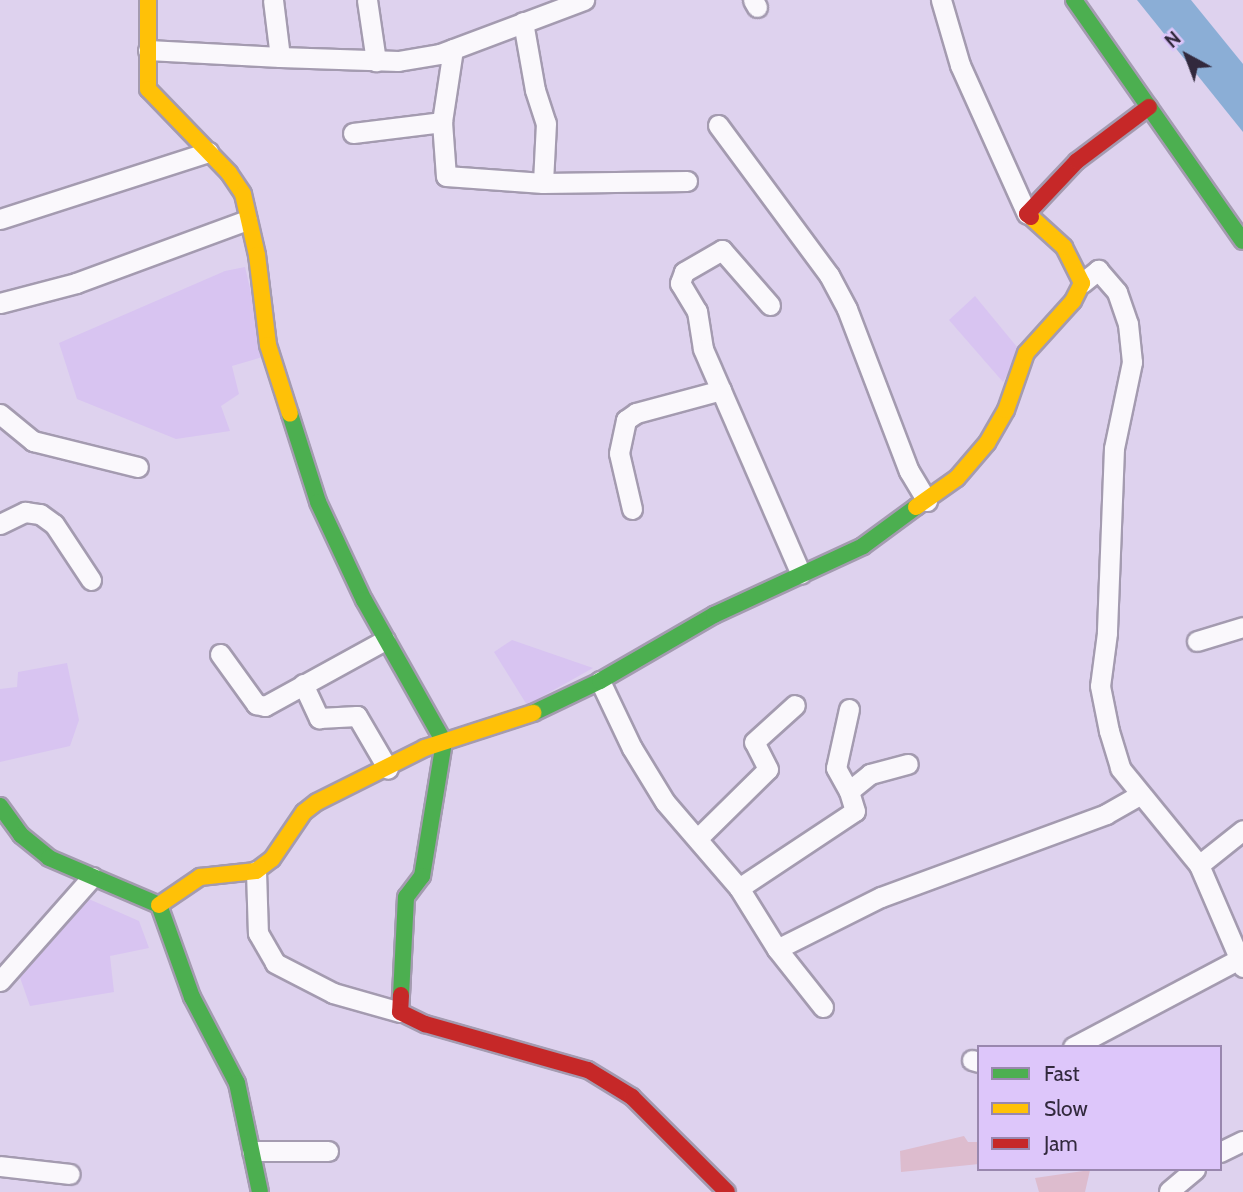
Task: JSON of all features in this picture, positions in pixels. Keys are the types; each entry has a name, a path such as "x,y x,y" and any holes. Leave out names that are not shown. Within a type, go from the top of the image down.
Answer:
{"street":[{"path":"148,0 148,89 153,98 209,152 243,194 257,255 268,345 318,502 385,640 426,702 444,742 422,876 406,897 400,1012"},
{"path":"273,0 280,57"},
{"path":"367,0 376,61"},
{"path":"148,50 398,61 453,49 584,0"},
{"path":"941,0 960,65 1027,214 1064,247 1082,282"},
{"path":"1074,0 1243,241"},
{"path":"523,22 535,90 547,123 543,183"},
{"path":"453,49 442,122 446,176 543,183 687,181"},
{"path":"1027,214 1077,161 1149,107"},
{"path":"353,133 442,122"},
{"path":"718,125 829,275 847,309 909,471 927,501"},
{"path":"0,219 209,152"},
{"path":"0,303 76,283 247,220"},
{"path":"770,305 729,252 714,251 684,272 680,283 696,311 704,349 801,574"},
{"path":"159,905 200,877 256,871 272,859 304,812 388,769 444,742 529,715 600,681 714,615 863,546 957,478 987,443 1006,410 1026,353 1073,301 1082,282 1098,270 1117,292 1131,343 1128,390 1114,448 1107,633 1100,686 1120,768 1199,865 1241,963 1077,1045"},
{"path":"632,509 619,453 626,420 636,413 721,390"},
{"path":"0,414 33,441 138,467"},
{"path":"0,524 26,512 40,514 54,524 91,580"},
{"path":"1197,641 1243,627"},
{"path":"220,653 256,704 265,706 385,640"},
{"path":"600,681 648,775 739,888 777,949 823,1007"},
{"path":"303,684 320,718 357,716 388,769"},
{"path":"698,838 768,769 754,742 795,705"},
{"path":"739,888 855,811 849,791 836,768 849,709"},
{"path":"849,791 870,774 908,764"},
{"path":"777,949 881,897 1106,814 1142,794"},
{"path":"0,806 33,846 92,877 159,905 192,997 237,1083 260,1192"},
{"path":"1199,865 1243,830"},
{"path":"256,871 258,933 275,963 332,993 400,1012 425,1024 589,1070 632,1097 727,1192"},
{"path":"0,981 92,877"},
{"path":"1222,1151 1243,1141"},
{"path":"252,1151 328,1151"},
{"path":"0,1166 70,1174"},
{"path":"1170,1191 1193,1171"}],"shaded area":[{"path":"245,267 266,356 232,366 239,394 221,406 230,431 176,439 77,399 59,343 225,271"},
{"path":"975,296 1021,352 1003,382 949,320"},
{"path":"512,640 593,668 527,705 494,652"},
{"path":"67,663 79,720 70,746 0,762 0,689 17,687 18,672"},
{"path":"82,896 139,921 149,948 110,956 114,992 30,1006 17,969"},
{"path":"964,1136 968,1142 977,1142 977,1164 901,1172 900,1151"},
{"path":"1090,1171 1085,1192 1039,1192 1035,1178"}],"water":[{"path":"1137,0 1191,0 1243,64 1243,132"}],"traffic: fast":[{"path":"1074,0 1243,241"},
{"path":"290,414 318,502 364,600 444,742 422,876 406,897 401,995"},
{"path":"533,713 600,681 714,615 863,546 916,507"},
{"path":"0,806 21,835 49,858 159,905 192,997 237,1083 260,1192"}],"traffic: slow":[{"path":"148,0 148,89 229,173 243,194 257,255 268,345 290,414"},
{"path":"916,507 957,478 987,443 1006,410 1026,353 1073,301 1082,283 1064,247 1031,217"},
{"path":"159,905 200,877 256,871 272,859 304,812 317,802 425,748 533,713"}],"traffic: jam":[{"path":"1031,217 1027,214 1077,161 1149,107"},
{"path":"401,995 400,1012 425,1024 588,1070 632,1097 727,1192"}]}
